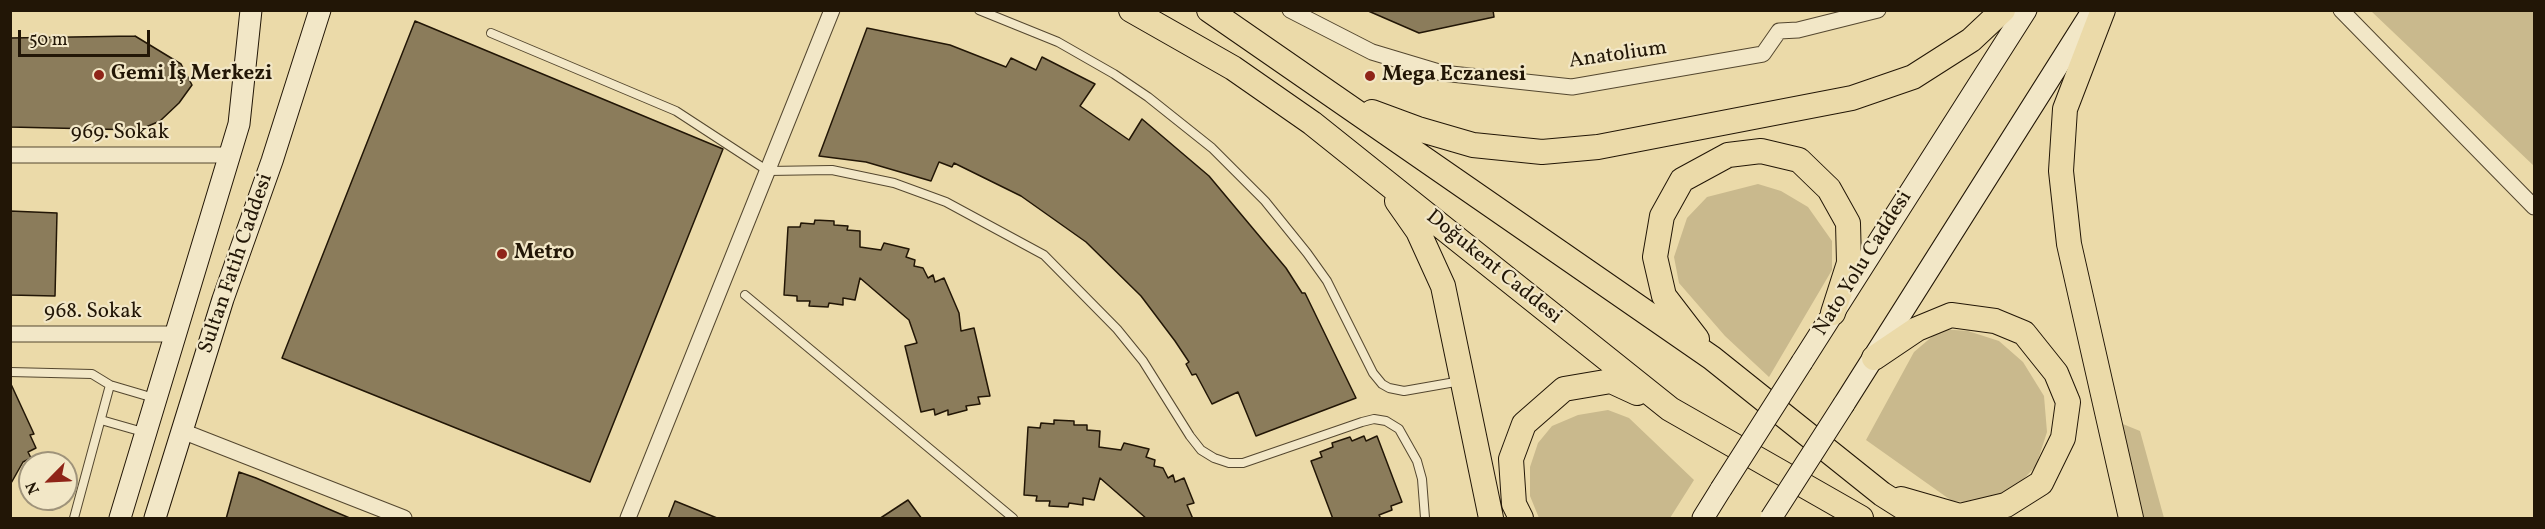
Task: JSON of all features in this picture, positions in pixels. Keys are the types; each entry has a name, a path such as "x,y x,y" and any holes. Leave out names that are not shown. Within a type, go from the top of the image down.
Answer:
{"main road":[{"name":"Sultan Fatih Caddesi","path":"120,519 239,124 251,10"},
{"name":"Sultan Fatih Caddesi","path":"155,519 222,299 272,161 320,10"},
{"name":"Doğukent Caddesi","path":"1131,10 1233,68 1312,123 1670,410 1861,519"},
{"path":"1209,10 1712,358 1882,494 1920,519"},
{"path":"1341,101 1418,129 1473,145 1542,152 1598,147 1852,98 1913,77 1971,40 2002,10"},
{"name":"Nato Yolu Caddesi","path":"1703,519 2026,10"},
{"path":"1771,519 2093,10"},
{"path":"2103,10 2065,109 2061,171 2069,244 2131,519"},
{"path":"1312,123 1385,184 1418,231 1443,286 1491,519"},
{"path":"1712,358 1664,296 1656,257 1662,216 1682,180 1728,155 1761,151 1799,160 1829,189 1848,223 1849,263 1833,313"},
{"path":"1874,358 1917,329 1951,315 1995,321 2024,333 2056,373 2068,402 2063,438 2041,483 2006,505 1960,516 1882,494"},
{"path":"1521,519 1514,504 1511,459 1524,424 1564,389 1611,381 1670,410"}],"street":[{"path":"628,519 832,10"},
{"name":"Anatolium","path":"1290,10 1372,52 1442,73 1572,87 1763,54 1779,31 1798,30 1878,10"},
{"path":"2341,10 2535,207"},
{"name":"969. Sokak","path":"10,155 230,155"},
{"name":"968. Sokak","path":"10,333 176,334"},
{"path":"182,431 404,519"}],"lane":[{"path":"979,10 1058,42 1114,74 1148,97 1212,148 1264,201 1307,253 1326,281 1373,373 1382,384 1404,391 1462,381"},
{"path":"491,33 676,111 768,171 832,170 894,183 946,202 1044,255 1117,329 1155,379 1190,436 1201,450 1214,458 1229,463 1243,463 1362,422 1374,419 1386,421 1399,429 1417,461 1422,479 1425,519"},
{"path":"744,295 1013,519"},
{"path":"10,372 83,373 99,377 110,385 157,399"},
{"path":"74,519 110,385"},
{"path":"101,420 147,433"}],"shaded area":[{"path":"2371,11 2534,11 2534,166"},
{"path":"1758,184 1781,191 1808,207 1832,241 1832,270 1769,377 1725,336 1679,283 1674,257 1687,218 1707,197"},
{"path":"1941,329 1968,331 1999,341 2023,362 2044,396 2047,432 2036,466 2013,490 1977,503 1952,501 1866,440 1914,352"},
{"path":"1608,410 1629,418 1694,480 1670,518 1539,518 1530,496 1530,467 1538,443 1552,426 1578,415"},
{"path":"2108,418 2140,431 2164,518 2131,518"}],"building":[{"path":"1366,10 1493,10 1494,17 1419,33"},
{"name":"Metro","path":"415,21 723,149 590,482 282,358"},
{"path":"867,28 950,45 1006,67 1011,58 1036,70 1042,57 1095,84 1080,106 1129,140 1142,119 1209,176 1286,268 1302,293 1305,293 1356,398 1256,436 1238,392 1212,404 1196,374 1192,375 1186,364 1189,362 1141,296 1086,242 1021,196 954,163 952,167 939,162 931,181 866,162 819,156"},
{"name":"Gemi İş Merkezi","path":"135,36 181,64 192,85 179,103 160,121 139,130 10,127 10,38"},
{"path":"10,211 57,213 55,296 10,295"},
{"path":"815,220 834,221 834,225 848,226 847,230 860,231 860,247 881,250 884,243 909,249 906,257 915,260 914,266 923,268 928,278 933,275 935,282 944,278 959,313 961,331 974,328 990,396 978,397 980,404 966,406 967,410 948,415 948,410 935,415 934,409 921,412 905,346 917,343 909,320 860,278 855,300 843,298 843,305 829,303 828,307 809,306 810,301 797,301 797,296 784,295 788,227 800,227 801,223 814,224"},
{"path":"10,382 34,434 30,435 36,448 30,451 18,451 18,471 10,485"},
{"path":"1054,420 1074,421 1074,425 1087,425 1087,430 1100,431 1099,447 1121,450 1124,443 1149,449 1146,457 1155,460 1154,466 1163,468 1168,478 1173,475 1175,482 1184,478 1194,503 1187,505 1193,519 1147,519 1100,478 1094,500 1083,498 1083,505 1069,503 1068,507 1049,506 1050,501 1036,501 1037,496 1024,495 1028,427 1040,428 1041,423 1054,424"},
{"path":"1364,436 1366,441 1377,436 1402,502 1391,506 1392,510 1379,515 1381,519 1333,519 1311,461 1322,457 1320,452 1333,447 1332,443 1350,437 1352,441"},
{"path":"239,472 256,478 352,519 226,519"},
{"path":"908,500 922,519 879,519"},
{"path":"675,501 717,518 717,519 668,519"}],"place":[{"name":"Gemi İş Merkezi","path":"99,75"},
{"name":"Mega Eczanesi","path":"1370,76"},
{"name":"Metro","path":"502,254"}]}
